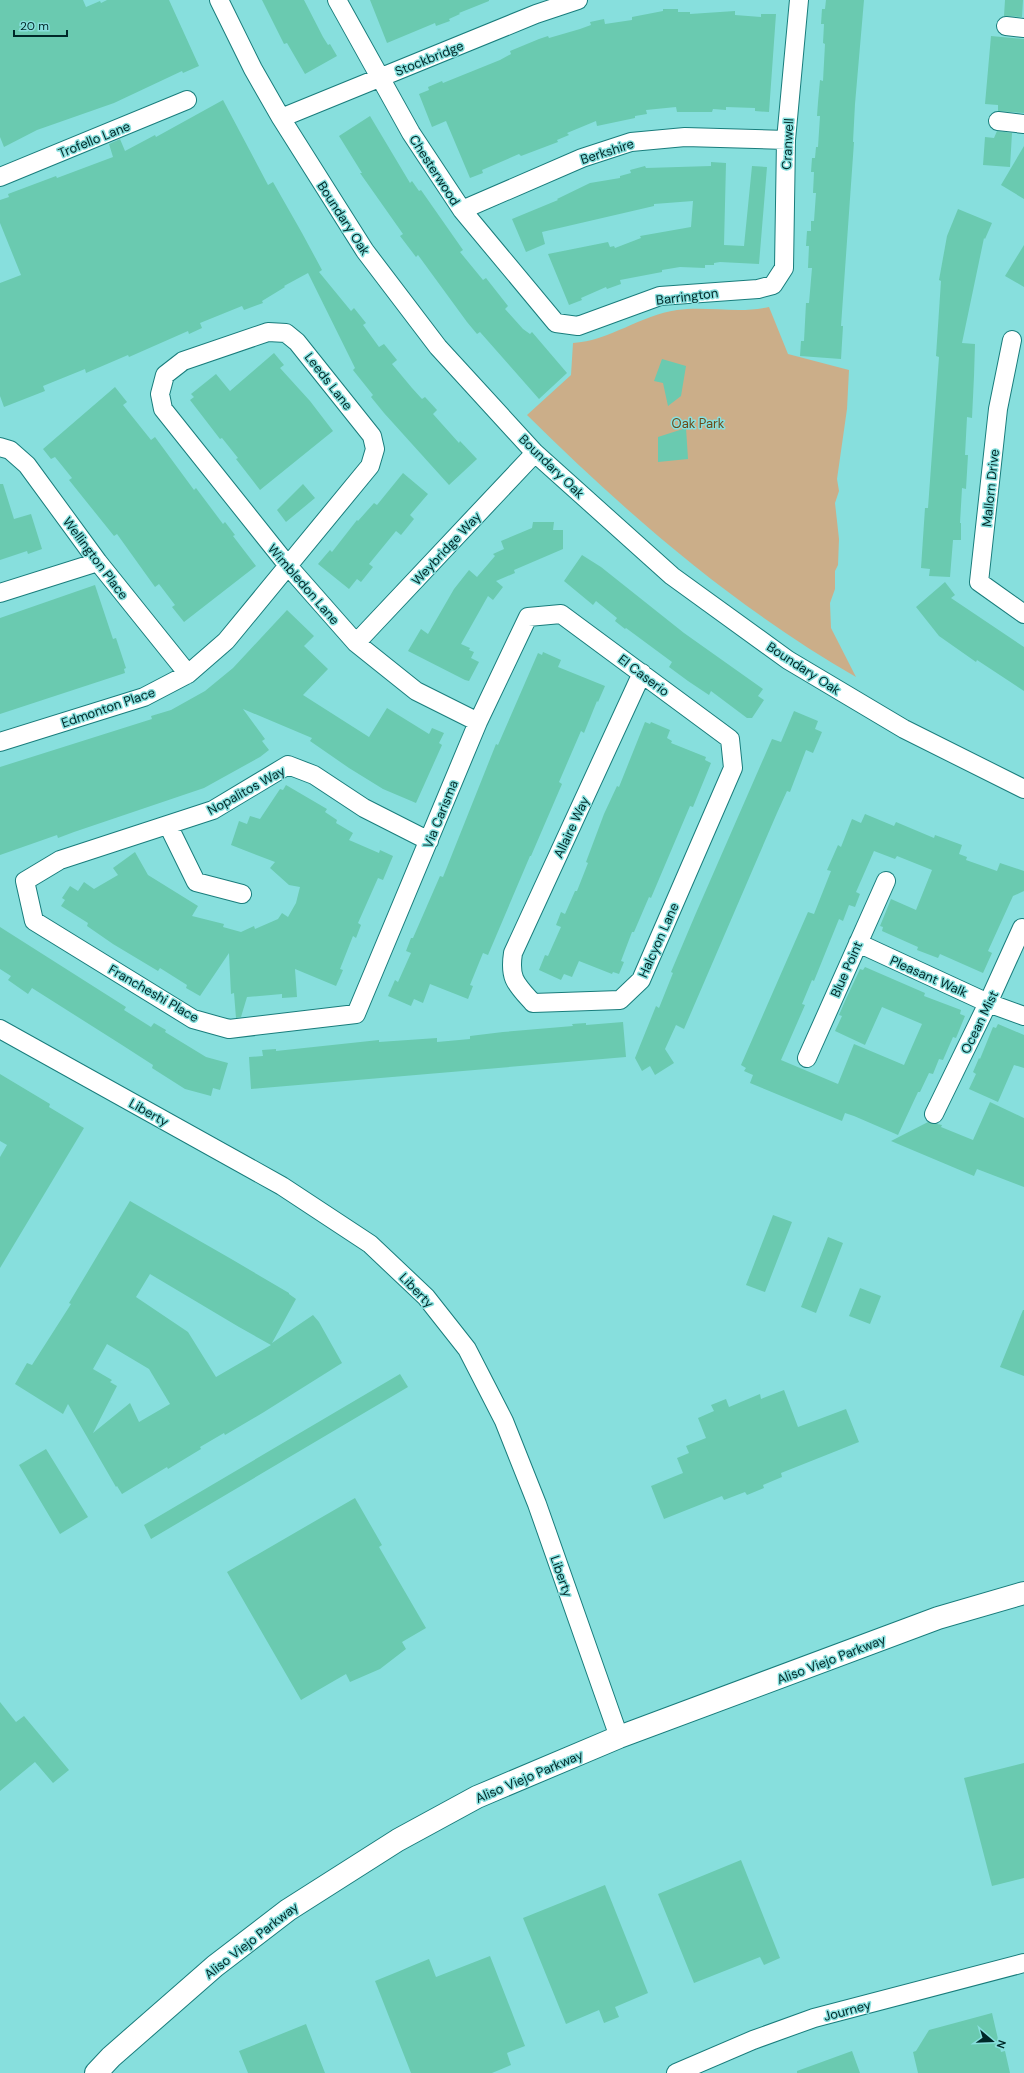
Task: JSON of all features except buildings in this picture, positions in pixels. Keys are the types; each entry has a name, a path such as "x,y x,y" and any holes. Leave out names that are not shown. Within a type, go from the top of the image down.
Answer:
{"main road":[{"name":"Aliso Viejo Parkway","path":"96,2073 111,2057 215,1966 288,1910 398,1840 477,1797 619,1737 938,1618 1024,1593"}],"street":[{"name":"Boundary Oak","path":"219,0 253,69 281,118 365,251 438,347 535,452 672,576 788,660 904,729 1024,789"},
{"name":"Chesterwood","path":"337,0 379,78 411,133 462,210 556,323"},
{"name":"Stockbridge","path":"281,118 536,14 578,0"},
{"name":"Cranwell","path":"773,286 784,268 786,140 799,0"},
{"path":"1006,26 1024,28"},
{"name":"Trofello Lane","path":"0,177 187,100"},
{"path":"998,122 1024,124"},
{"name":"Berkshire","path":"462,210 582,158 631,142 685,137 786,140"},
{"name":"Barrington","path":"556,323 578,326 660,296 758,289 773,286"},
{"name":"Leeds Lane","path":"163,409 160,394 165,375 183,361 268,332 286,333 302,347 372,436 375,449 370,466 288,567"},
{"name":"Mallorn Drive","path":"1012,340 998,409 979,582 1024,614"},
{"name":"Wimbledon Lane","path":"163,409 288,567 356,643 416,691 478,722"},
{"name":"Wellington Place","path":"0,447 10,450 27,465 98,562 188,674"},
{"name":"Weybridge Way","path":"356,643 535,452"},
{"path":"0,593 98,562"},
{"name":"Edmonton Place","path":"0,742 144,697 188,674 226,641 288,567"},
{"name":"El Caserio","path":"528,616 561,614 642,673 730,739 733,768"},
{"name":"Via Carisma","path":"356,1014 478,722 528,616"},
{"name":"Allaire Way","path":"514,982 511,968 513,953 642,673"},
{"name":"Nopalitos Way","path":"34,921 25,881 60,860 213,810 288,765 314,774 364,808 429,841"},
{"name":"Halcyon Lane","path":"514,982 533,1003 620,1000 641,980 733,768"},
{"path":"168,825 196,882 242,894"},
{"name":"Blue Point","path":"807,1058 886,881"},
{"name":"Francheshi Place","path":"34,921 193,1019 229,1029 356,1014"},
{"name":"Ocean Mist","path":"934,1114 988,1003 1022,928"},
{"name":"Pleasant Walk","path":"858,943 988,1003 1024,1016"},
{"name":"Liberty","path":"0,1029 282,1186 370,1244 426,1297 467,1349 504,1421 539,1510 619,1737"},
{"name":"Journey","path":"676,2073 753,2040 814,2018 1024,1962"}],"green space":[{"name":"Oak Park","path":"769,307 788,354 849,370 847,409 837,479 839,491 835,503 839,539 838,565 835,571 835,589 830,603 831,628 856,677 767,620 724,589 643,523 603,488 527,415 571,375 573,343 599,338 651,317 677,310 746,310"}]}
